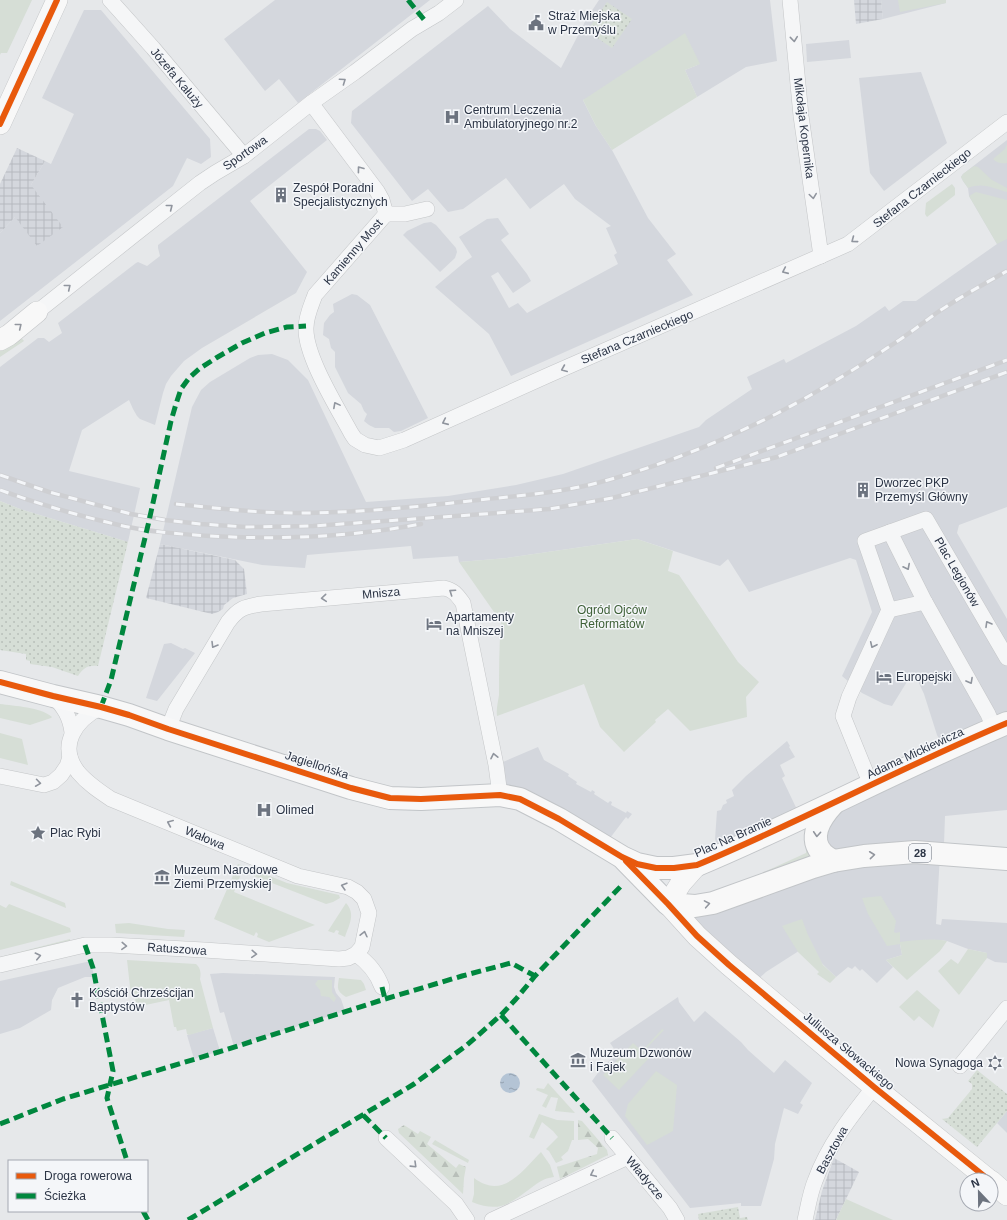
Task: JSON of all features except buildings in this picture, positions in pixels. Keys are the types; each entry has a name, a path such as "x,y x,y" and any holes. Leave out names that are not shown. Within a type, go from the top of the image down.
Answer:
{"main road":[{"name":"Jagiellońska","path":"0,682 129,715 352,788 390,798 421,799 500,795 520,799 534,805 630,860"},
{"name":"Jagiellońska","path":"0,695 53,696"},
{"name":"Adama Mickiewicza","path":"832,804 1001,726"},
{"path":"832,804 823,814 816,836 817,846 823,854 833,862"},
{"name":"Plac Na Bramie","path":"630,860 656,868 674,868 697,865 832,804"},
{"name":"28","path":"668,904 694,906 713,903 813,867 864,856 915,852 1007,859"},
{"path":"630,860 668,904"}],"street":[{"path":"0,124 57,0"},
{"name":"Józefa Kałuży","path":"110,0 153,48 244,156"},
{"name":"Sportowa","path":"37,312 216,172 244,156 311,103 412,30 439,14 456,0"},
{"name":"Mikołaja Kopernika","path":"790,0 801,116 821,256"},
{"name":"Kamienny Most","path":"306,326 309,310 315,295 386,214 382,200 377,191 311,103"},
{"name":"Stefana Czarnieckiego","path":"306,326 306,333 315,363 351,433 355,439 365,445 379,448 409,438 848,244 1007,122"},
{"path":"386,214 404,214 427,209"},
{"path":"0,340 9,335 37,312"},
{"name":"Plac Legionów","path":"889,610 865,541 926,519 1007,658"},
{"path":"890,532 925,602 988,714 1001,726"},
{"name":"Mnisza","path":"168,729 176,709 228,622 236,612 242,608 261,604 444,588 451,589 463,603 496,765 500,795"},
{"path":"871,785 843,716 849,697 889,610 925,602"},
{"path":"0,776 44,785 53,782 61,775 67,766 70,756 69,748 72,732 67,714 53,696"},
{"path":"72,732 85,716 101,707"},
{"name":"Wałowa","path":"70,756 73,764 82,776 96,790 111,799 298,876 348,886 357,892 364,899 369,913 362,947 356,954"},
{"name":"Plac Na Bramie","path":"668,904 681,884 697,865"},
{"name":"Juliusza Słowackiego","path":"668,904 729,966 979,1172"},
{"name":"Ratuszowa","path":"0,965 85,945 111,945 339,959 348,958 356,954"},
{"path":"356,954 371,967 379,979 382,987"},
{"path":"960,1066 1007,1008"},
{"name":"Basztowa","path":"805,1220 814,1182 827,1153 845,1124 874,1087"},
{"path":"386,1138 456,1204 467,1220"},
{"name":"Władycze","path":"612,1138 670,1208 677,1220"},
{"path":"492,1220 630,1159"},
{"name":"Juliusza Słowackiego","path":"999,1188 1007,1195"}],"shaded area":[{"path":"275,0 430,0 298,103 279,79 265,91 224,39"},
{"path":"599,0 770,0 777,61 746,67 697,97 685,70 700,64 583,100 596,126 612,150 648,218 676,254 667,260 693,295 511,376 489,334 435,287 472,257 459,237 487,219 498,218 509,234 501,240 531,281 513,293 498,272 491,276 509,308 518,303 527,313 618,264 614,255 617,253 606,228 611,226 575,199 564,184 530,209 506,178 463,209 448,212 428,189 412,201 351,123 352,111 488,6 510,29 561,68 587,18"},
{"path":"854,0 881,0 883,19 856,24"},
{"path":"881,0 946,0 946,3 883,19"},
{"path":"84,10 101,10 210,139 211,157 201,164 187,158 173,186 0,321 0,233 15,217 45,161 51,164 74,114 42,98"},
{"path":"849,40 851,58 807,62 806,44"},
{"path":"921,72 947,143 884,191 870,173 859,78"},
{"path":"309,129 316,129 320,131 327,140 250,201 307,272 296,293 202,348 184,361 166,384 155,425 140,419 129,400 82,430 69,471 140,488 128,542 20,509 0,501 0,367 38,338 44,338 49,342 62,333 58,323 136,263 138,262 147,266 160,256 158,245"},
{"path":"1007,140 1007,507 959,525 957,533 1007,619 1007,810 945,816 944,844 940,855 936,924 941,925 942,919 1007,923 1007,963 995,962 987,958 987,953 968,949 947,941 940,940 900,944 902,955 886,960 893,967 877,983 862,969 860,971 855,966 852,969 848,967 836,977 805,947 766,972 752,985 668,904 813,867 820,820 945,750 937,735 924,694 916,677 908,680 892,706 884,704 862,693 842,676 872,612 856,560 850,558 749,592 728,559 720,566 637,539 507,558 459,562 458,556 413,559 411,546 307,555 305,568 262,565 160,544 192,407 201,390 210,382 250,358 258,355 272,354 288,360 308,380 366,502 448,496 516,485 563,474 699,427 706,420 752,389 747,377 784,359 786,363 856,326 885,306 889,311 903,301 916,301 997,244 969,196 968,188 961,177"},
{"path":"17,148 45,161 31,185 63,227 37,246 15,217 0,233 0,184"},
{"path":"431,222 436,225 456,248 457,252 455,258 440,272 403,235 407,231 424,223"},
{"path":"352,294 357,295 370,305 428,418 401,431 394,432 389,428 375,428 364,421 367,414 361,404 348,393 335,367 335,352 331,348 329,339 323,335 324,323 334,312 333,304"},
{"path":"160,544 235,560 244,569 247,594 233,598 224,605 223,609 212,614 146,598"},
{"path":"171,643 195,653 157,701 146,698 164,644"},
{"path":"787,741 795,757 780,765 785,776 782,778 801,818 721,855 715,839 717,811 721,810 723,805 727,803 726,800 734,796 732,790 746,776"},
{"path":"538,747 544,760 569,774 568,776 577,782 576,784 591,792 592,790 595,792 594,794 608,803 610,801 612,802 611,805 626,813 627,811 632,814 628,819 626,817 604,846 508,796 496,765"},
{"path":"91,961 94,977 85,977 58,988 52,1000 51,1010 20,1028 0,1034 0,981"},
{"path":"223,973 335,977 334,987 336,993 341,999 345,1011 234,1047 224,1012 220,1013 210,974"},
{"path":"678,997 679,1002 694,1022 705,1011 774,1073 785,1060 812,1083 800,1103 803,1105 798,1114 784,1108 775,1144 774,1159 761,1206 741,1206 741,1203 690,1208 592,1081 600,1070 617,1053 610,1043"},
{"path":"213,1028 220,1051 194,1059 187,1035"},
{"path":"1007,1111 1007,1133 997,1123"},
{"path":"834,1158 859,1172 836,1220 815,1220 822,1191"}],"green space":[{"path":"0,0 32,0 7,53 1,53 0,55"},
{"path":"898,0 946,0 946,3 900,12"},
{"path":"607,2 632,19 612,48 587,31"},
{"path":"685,33 700,64 685,70 697,97 612,150 596,126 583,100"},
{"path":"1007,144 1007,163 1001,163 993,159 1005,149"},
{"path":"974,166 978,167 992,180 1007,188 1007,192 992,187 983,186 973,186 968,188 961,177"},
{"path":"952,184 955,188 955,195 927,217 925,214 926,203"},
{"path":"976,192 1007,200 1007,239 997,244 969,196"},
{"path":"20,336 24,341 0,357 0,346"},
{"path":"0,501 20,509 128,542 98,666 86,668 78,676 52,667 30,664 30,661 26,660 26,654 0,650"},
{"name":"Ogród Ojców Reformatów","path":"637,539 673,551 668,571 679,575 738,662 759,682 746,697 747,717 690,731 668,709 655,720 656,722 624,752 600,727 584,684 497,716 501,622 459,562 507,558"},
{"path":"0,704 34,709 52,717 30,725 0,718"},
{"path":"0,733 22,739 28,765 0,758"},
{"path":"807,842 814,857 751,878 806,853"},
{"path":"238,864 244,866 234,892 315,925 269,942 257,937 258,934 256,932 254,936 214,919"},
{"path":"252,869 287,883 339,895 340,898 326,904 254,876"},
{"path":"11,881 65,903 66,908 10,885"},
{"path":"881,896 896,921 894,932 900,932 900,942 930,939 947,941 940,951 907,980 886,960 902,955 900,944 887,946 868,914 862,898"},
{"path":"346,903 351,911 351,920 345,937 338,934 339,931 336,930 334,933 328,931"},
{"path":"9,904 70,928 71,932 0,950 0,905 6,908"},
{"path":"802,919 823,965 836,977 830,983 817,974 819,972 798,952 782,926"},
{"path":"129,923 185,930 184,937 116,933 115,924"},
{"path":"70,939 70,941 0,959 0,957"},
{"path":"968,949 987,953 987,958 959,995 938,971 951,959 958,964"},
{"path":"127,960 196,964 199,967 200,979 213,1028 189,1035 187,1034 186,1029 177,1031 176,1027 174,1027 169,1000 136,1007 135,996 131,996"},
{"path":"339,978 361,980 366,990 346,997 338,989"},
{"path":"318,980 332,980 332,992 336,998 334,1002 329,997 321,996 320,990 315,984"},
{"path":"917,990 940,1010 933,1028 919,1016 914,1021 899,1007"},
{"path":"662,1029 664,1030 643,1052 649,1058 619,1090 603,1075 633,1043 642,1051"},
{"path":"977,1070 1007,1094 1007,1111 977,1147 942,1119 948,1118 972,1089 972,1084 968,1081"},
{"path":"656,1071 677,1085 673,1131 647,1145 625,1116 628,1104"},
{"path":"548,1083 575,1113 555,1111 558,1098 551,1097 546,1108 542,1106 548,1095 536,1090 537,1088 544,1089"},
{"path":"539,1114 557,1120 574,1121 574,1140 572,1140 568,1151 561,1157 563,1160 556,1163 549,1151 546,1149 558,1137 542,1122 534,1139 529,1137"},
{"path":"578,1120 582,1121 607,1150 608,1155 560,1179 557,1167 597,1154 598,1148 588,1139 578,1140"},
{"path":"404,1125 418,1134 420,1131 431,1137 427,1144 456,1168 459,1164 466,1167 463,1194 399,1133 398,1129"},
{"path":"435,1140 469,1160 468,1163 432,1144"},
{"path":"541,1152 550,1165 554,1177 542,1181 504,1205 490,1207 472,1202 474,1194 474,1178 484,1184 494,1186 503,1184 519,1174"},
{"path":"846,1199 893,1220 836,1220"},
{"path":"738,1207 740,1218 747,1217 748,1220 699,1220 698,1214"}],"water":[{"path":"506,1073 514,1073 520,1079 520,1087 514,1093 506,1093 500,1087 500,1079"}],"railway":[{"path":"176,504 281,513 364,511 536,494 565,490 617,478 709,445 776,414 846,374 900,339 946,306 1007,271"},
{"path":"716,468 1007,360"},
{"path":"0,475 49,492 131,514 200,524 246,527 313,526 549,509 612,498 777,457 1007,372"},
{"path":"0,490 59,509 130,527 210,536 263,538 342,535 421,524"}],"marked path":[{"path":"408,0 426,22"},
{"path":"101,707 111,680 171,421 181,389 189,378 199,369 242,343 265,333 287,327 306,326"},
{"path":"188,1220 414,1084 467,1045 501,1015 535,976 622,885"},
{"path":"85,945 93,968 113,1071 107,1098 127,1160"},
{"path":"0,1124 63,1099 462,976 511,963 535,976"},
{"path":"382,987 385,999"},
{"path":"501,1015 612,1138"},
{"path":"363,1115 386,1138"},
{"path":"144,1212 148,1220"}],"cycle path":[{"path":"0,124 57,0"},
{"path":"0,682 129,715 351,788 390,798 421,799 500,795 520,799 559,819 622,857 637,864 656,868 674,868 697,865 1007,723"},
{"path":"626,861 697,936 729,965 874,1087 979,1172"}],"place":[{"name":"Straż Miejska w Przemyślu","path":"536,23"},
{"name":"Centrum Leczenia Ambulatoryjnego nr.2","path":"452,117"},
{"name":"Zespół Poradni Specjalistycznych","path":"281,195"},
{"name":"Dworzec PKP Przemyśl Główny","path":"863,490"},
{"name":"Apartamenty na Mniszej","path":"434,624"},
{"name":"Europejski","path":"884,677"},
{"name":"Olimed","path":"264,810"},
{"name":"Plac Rybi","path":"38,833"},
{"name":"Muzeum Narodowe Ziemi Przemyskiej","path":"162,877"},
{"name":"Kościół Chrześcijan Baptystów","path":"77,1000"},
{"name":"Muzeum Dzwonów i Fajek","path":"578,1060"},
{"name":"Nowa Synagoga","path":"995,1063"}]}
